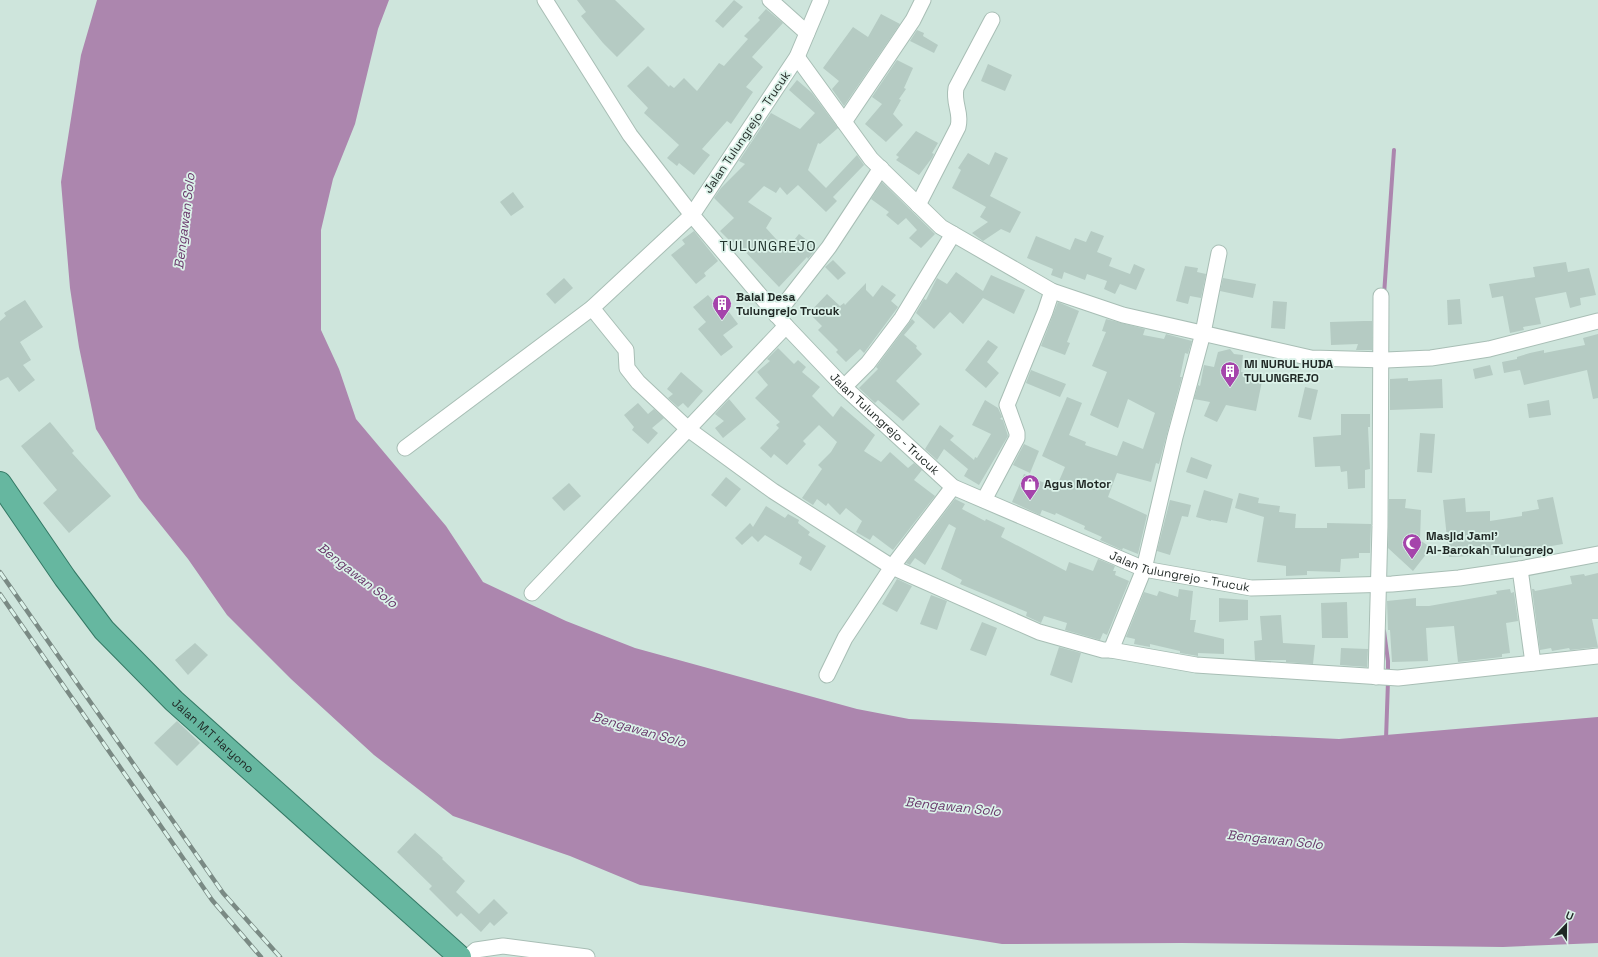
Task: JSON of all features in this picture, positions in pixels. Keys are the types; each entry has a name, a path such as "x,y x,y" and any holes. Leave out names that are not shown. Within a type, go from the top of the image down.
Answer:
{"highway":[{"name":"Jalan M.T Haryono","path":"0,483 65,578 104,630 174,701 460,957"}],"street":[{"path":"405,448 592,308 692,215 630,135 545,0"},
{"path":"770,0 808,33"},
{"name":"Jalan Tulungrejo - Trucuk","path":"821,0 797,57 692,215 776,315 844,387 953,487 1144,569 1251,588 1385,584 1459,578 1520,569 1598,554"},
{"path":"844,122 913,20 923,0"},
{"path":"918,205 958,127 960,119 954,98 956,88 992,20"},
{"path":"797,57 871,159 941,227 1052,291 1123,315 1312,358 1380,360 1431,358 1489,349 1598,321"},
{"path":"776,315 829,248 881,168"},
{"path":"844,387 868,363 902,318 952,234"},
{"path":"1111,650 1144,569 1175,437 1203,333 1219,253"},
{"path":"984,500 1017,438 1017,433 1008,405 1052,291"},
{"path":"1376,677 1385,584 1380,526 1381,296"},
{"path":"592,308 626,350 627,368 631,375 688,429 774,491 892,567 1039,632 1103,650 1111,650 1196,665 1398,678 1598,656"},
{"path":"532,593 786,326"},
{"path":"827,675 845,638 892,567 953,487"},
{"path":"1520,569 1533,663"},
{"path":"468,957 476,950 503,946 587,957"}],"water":[{"name":"Bengawan Solo","path":"97,0 389,0 378,29 355,124 333,179 321,230 321,330 339,369 356,419 446,526 483,582 566,621 635,648 857,709 909,719 1339,739 1598,717 1598,943 1503,947 1182,943 1002,944 640,885 570,856 453,816 374,755 291,679 227,615 188,559 139,498 96,429 79,347 70,288 61,182 81,55"}],"building":[{"path":"577,0 615,0 645,29 617,57 603,43 581,16 586,12"},
{"path":"734,0 743,7 723,28 715,21"},
{"path":"766,9 783,23 752,57 763,67 746,87 753,92 731,124 727,121 702,149 710,155 694,175 679,163 677,166 667,158 679,145 644,113 648,108 627,86 648,66 669,87 670,85 674,88 684,78 697,91 719,63 724,66 748,39 744,36 760,20 758,18"},
{"path":"881,14 900,24 844,106 832,89 839,81 823,68 853,27 868,37"},
{"path":"917,30 924,33 923,36 938,45 934,53 910,41"},
{"path":"897,60 913,68 904,88 906,89 899,99 901,100 893,114 903,125 886,142 865,124 882,104 872,97"},
{"path":"988,64 1012,75 1005,91 981,81"},
{"path":"797,80 812,93 838,128 820,144 818,143 808,170 826,188 857,155 864,165 833,197 837,201 826,212 798,185 787,195 780,187 776,193 764,186 748,202 772,218 766,228 786,250 799,234 817,248 808,259 807,257 779,287 735,241 732,243 720,231 734,218 714,198 721,188 745,164 739,161 771,113 800,129 815,113 789,90"},
{"path":"916,131 938,143 932,153 934,154 932,158 919,175 896,160 899,157 896,155"},
{"path":"995,152 1008,158 990,196 1021,212 1010,233 1001,229 983,241 972,233 988,222 980,217 986,207 952,188 961,170 958,168 968,153 989,165"},
{"path":"882,182 935,234 921,248 909,238 917,230 906,218 898,225 886,215 889,212 871,199"},
{"path":"513,192 524,207 511,216 500,202"},
{"path":"694,231 718,261 704,273 706,276 696,284 671,255 685,244 682,240"},
{"path":"1091,231 1104,236 1097,252 1112,258 1109,266 1130,274 1134,264 1145,269 1136,290 1120,284 1115,294 1104,289 1107,281 1087,274 1085,280 1064,272 1062,279 1051,275 1053,269 1027,258 1036,236 1070,250 1075,238 1086,242"},
{"path":"833,260 846,273 838,280 825,267"},
{"path":"1566,262 1568,272 1589,268 1596,295 1580,298 1581,305 1570,308 1566,292 1535,298 1541,324 1523,327 1524,330 1510,333 1503,296 1492,298 1489,284 1535,277 1533,267"},
{"path":"1185,266 1198,268 1197,272 1206,274 1201,298 1190,296 1188,304 1176,301"},
{"path":"956,272 983,291 991,275 1025,290 1014,314 983,298 963,324 950,312 934,329 916,313 924,299 926,300 937,278 947,284"},
{"path":"564,278 573,288 555,304 546,294"},
{"path":"1223,278 1256,284 1253,298 1220,291"},
{"path":"866,283 866,290 873,297 882,285 896,295 891,301 898,307 864,353 860,349 846,362 836,352 838,350 818,330 822,326 809,313 827,294 840,306 844,303 845,305"},
{"path":"708,295 719,308 723,304 738,324 723,335 733,347 721,356 698,329 706,322 693,307"},
{"path":"1460,299 1462,324 1448,325 1447,300"},
{"path":"25,300 43,327 20,342 31,360 23,365 35,380 19,392 8,377 0,381 0,321 6,316 4,313"},
{"path":"1273,301 1287,302 1285,329 1271,328"},
{"path":"1058,302 1079,311 1067,342 1070,343 1065,355 1041,346"},
{"path":"912,319 915,322 904,335 917,346 916,348 922,354 896,381 920,404 903,421 878,400 875,403 859,388 878,369 876,367"},
{"path":"1106,319 1145,329 1143,335 1164,339 1166,334 1192,341 1188,354 1185,353 1180,377 1182,377 1159,464 1156,463 1151,482 1117,473 1108,497 1147,515 1138,554 1123,548 1122,550 1100,540 1102,537 1084,529 1085,526 1056,513 1055,515 1042,510 1040,515 1012,502 1024,474 1056,488 1065,467 1042,456 1067,397 1082,403 1069,435 1086,442 1085,445 1117,456 1123,441 1143,449 1155,413 1128,399 1118,428 1090,415 1107,372 1092,366 1106,332 1102,331"},
{"path":"1372,321 1372,350 1356,350 1358,344 1331,345 1330,322"},
{"path":"1598,334 1598,398 1593,399 1587,370 1524,385 1520,370 1504,373 1502,362 1517,359 1517,357 1544,350 1544,353 1585,345 1583,338"},
{"path":"988,340 998,347 987,362 999,373 986,388 965,370"},
{"path":"778,348 794,364 798,360 806,367 802,372 820,387 812,396 833,417 841,406 875,435 864,451 881,462 890,452 908,468 914,463 922,470 914,480 935,496 893,550 873,535 870,540 856,532 862,521 846,508 840,515 828,503 826,506 817,499 813,505 802,498 822,469 818,465 831,452 837,442 819,425 803,441 806,444 787,465 774,454 771,458 760,448 779,428 776,425 780,422 755,398 768,385 757,372 770,361 767,359"},
{"name":"Mi NURUL HUDA TULUNGREJO","path":"1230,349 1234,354 1243,355 1241,372 1263,376 1256,411 1226,405 1217,422 1204,416 1210,402 1194,399 1198,385 1200,386 1204,365 1214,367 1218,352"},
{"path":"1490,365 1493,375 1475,379 1473,369"},
{"path":"1031,370 1066,384 1060,397 1026,383"},
{"path":"681,372 703,391 688,408 683,403 678,407 668,398 673,394 667,389"},
{"path":"1408,378 1408,381 1442,379 1443,408 1390,410 1390,379"},
{"path":"1305,387 1318,390 1311,420 1298,417"},
{"path":"729,399 746,419 723,438 715,428 724,421 715,414"},
{"path":"985,400 998,408 1002,417 1000,419 1003,420 1008,436 979,485 964,476 968,469 944,449 937,460 925,449 940,425 954,436 950,440 974,460 975,457 977,458 991,434 972,425"},
{"path":"1549,400 1551,415 1529,418 1527,404"},
{"path":"638,403 648,414 654,409 664,418 652,428 658,433 648,444 632,430 634,427 624,415"},
{"path":"1341,414 1370,414 1370,427 1368,427 1370,469 1365,470 1365,488 1348,489 1347,471 1341,472 1340,466 1315,467 1313,437 1341,435"},
{"path":"50,422 74,451 72,453 111,496 69,533 43,503 57,490 21,446"},
{"path":"1420,433 1435,434 1432,473 1417,472"},
{"path":"1024,444 1039,451 1030,473 1013,465"},
{"path":"1191,457 1212,465 1207,479 1186,472"},
{"path":"726,477 741,489 726,507 711,495"},
{"path":"569,483 581,496 564,511 552,498"},
{"path":"1204,490 1233,499 1227,523 1196,517"},
{"path":"1239,493 1259,498 1258,503 1280,506 1279,512 1296,514 1295,528 1327,528 1327,523 1371,524 1370,553 1359,553 1359,558 1341,559 1340,572 1307,571 1307,575 1286,576 1286,566 1257,562 1264,517 1235,508"},
{"path":"1553,497 1563,544 1523,551 1524,556 1510,558 1510,554 1449,557 1443,500 1465,498 1466,512 1490,511 1490,521 1522,516 1522,512 1539,509 1537,500"},
{"path":"955,499 965,504 962,509 985,521 986,519 1005,528 1001,537 1066,571 1069,562 1093,571 1098,559 1115,566 1113,571 1116,571 1115,575 1129,581 1107,635 1103,633 1100,640 1065,630 1067,623 1044,616 1041,623 1026,616 1027,612 960,584 962,580 941,569 956,528 949,524 925,565 915,558 910,565 906,563"},
{"path":"1389,499 1406,499 1405,508 1421,510 1420,540 1431,548 1413,571 1388,548"},
{"path":"1170,500 1191,505 1188,517 1182,516 1170,555 1157,551"},
{"path":"766,506 785,518 788,514 799,520 798,523 810,532 808,535 826,546 811,571 799,564 802,557 765,535 758,542 752,536 742,545 735,538 750,523 753,527"},
{"path":"1598,573 1598,619 1592,619 1598,647 1570,650 1569,648 1552,651 1551,648 1540,650 1532,589 1535,591 1572,584 1570,576 1584,574 1585,576"},
{"path":"897,579 912,586 897,612 882,604"},
{"path":"1179,589 1193,591 1190,620 1196,620 1194,632 1224,639 1224,654 1198,653 1198,656 1180,653 1180,651 1150,644 1150,647 1134,644 1135,639 1126,637 1144,592 1157,596 1159,591 1178,597"},
{"path":"1510,589 1511,593 1514,592 1518,621 1506,623 1510,653 1502,654 1502,657 1458,662 1454,626 1426,628 1428,661 1392,662 1390,630 1388,630 1387,601 1416,598 1416,606 1429,606 1497,594 1496,591"},
{"path":"931,595 947,601 937,630 920,624"},
{"path":"1219,598 1248,600 1248,620 1219,622"},
{"path":"1347,602 1348,638 1322,638 1321,603"},
{"path":"1281,615 1283,643 1315,645 1313,664 1286,662 1286,660 1255,660 1254,641 1262,640 1260,616"},
{"path":"982,622 997,628 986,656 970,650"},
{"path":"195,643 208,655 188,675 175,660"},
{"path":"1059,647 1081,653 1072,683 1050,675"},
{"path":"1341,648 1368,649 1367,667 1340,665"},
{"path":"177,721 200,743 177,766 154,743"},
{"path":"415,833 443,858 442,859 465,881 456,892 479,914 494,899 508,913 494,926 490,922 481,932 461,913 457,917 429,889 432,886 397,852"}],"waterway":[{"path":"1384,295 1394,150"},
{"path":"1384,631 1388,661 1388,674"},
{"path":"1386,739 1388,681"}],"railway":[{"path":"0,572 223,893 280,957"},
{"path":"0,594 212,900 261,957"}],"place":[{"name":"Balai Desa Tulungrejo Trucuk","path":"722,321"},
{"name":"Mi NURUL HUDA TULUNGREJO","path":"1230,388"},
{"name":"Agus Motor","path":"1030,501"},
{"name":"Masjid Jami' Al-Barokah Tulungrejo","path":"1412,560"}],"district":[{"name":"TULUNGREJO","path":"768,246"}]}
